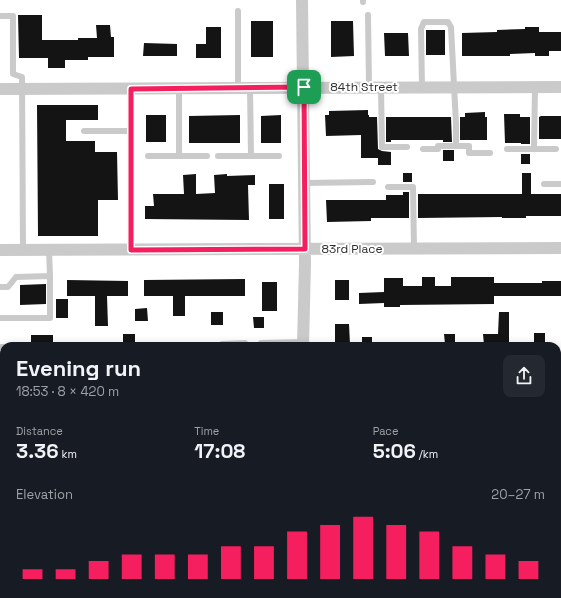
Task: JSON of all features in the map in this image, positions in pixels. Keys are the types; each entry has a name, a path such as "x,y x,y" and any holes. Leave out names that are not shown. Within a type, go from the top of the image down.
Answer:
{"street":[{"path":"302,0 305,249 303,342"},
{"name":"84th Street","path":"0,89 561,87"},
{"name":"83rd Place","path":"0,250 561,248"}],"lane":[{"path":"238,11 238,88"},
{"path":"368,15 369,87"},
{"path":"0,16 13,16 13,74 22,77 23,250"},
{"path":"422,87 421,28 424,22 448,22 451,28 456,146"},
{"path":"381,87 382,147 407,147"},
{"path":"534,149 535,87"},
{"path":"179,88 179,156"},
{"path":"250,88 251,156"},
{"path":"131,89 131,250"},
{"path":"84,131 131,131"},
{"path":"423,149 438,149 438,146 468,146 469,154 490,153"},
{"path":"507,149 556,150"},
{"path":"148,156 207,156"},
{"path":"218,156 279,156"},
{"path":"304,182 372,182"},
{"path":"544,184 561,184"},
{"path":"388,187 413,187 414,248"},
{"path":"0,318 50,318 50,250"},
{"path":"0,287 8,287 16,277 50,276"}],"building":[{"path":"18,15 42,15 42,40 78,40 78,38 97,38 96,25 110,25 111,37 114,37 114,57 88,57 88,60 65,60 65,68 48,68 48,58 19,58"},
{"path":"251,21 273,21 273,57 251,57"},
{"path":"331,21 353,21 354,56 331,57"},
{"path":"206,27 221,27 221,58 196,58 196,44 206,44"},
{"path":"525,27 539,27 539,32 561,32 561,51 549,51 549,56 535,56 535,53 510,54 510,56 462,56 462,33 497,32 497,30 525,29"},
{"path":"426,30 445,30 445,55 426,55"},
{"path":"384,33 408,33 409,56 385,56"},
{"path":"144,43 177,44 177,56 143,56"},
{"path":"37,105 98,105 98,120 66,120 66,141 95,141 95,152 117,152 118,200 98,200 98,236 38,236"},
{"path":"368,110 369,117 377,117 378,149 391,152 391,165 378,165 378,158 361,158 361,135 326,136 325,115 329,115 329,111"},
{"path":"485,112 485,117 487,117 487,140 460,140 460,117 465,117 465,113"},
{"path":"504,114 520,114 520,117 530,117 530,144 505,143"},
{"path":"146,115 166,115 166,142 146,142"},
{"path":"240,115 240,143 189,143 189,116"},
{"path":"281,115 281,143 261,143 261,116"},
{"path":"561,116 561,139 539,139 539,117"},
{"path":"386,117 451,117 452,142 443,142 443,140 391,140 391,142 386,142"},
{"path":"443,150 454,150 454,161 443,161"},
{"path":"521,154 530,154 530,164 521,164"},
{"path":"403,173 412,173 412,182 403,182"},
{"path":"522,173 531,173 531,194 561,194 561,216 526,216 526,218 418,218 418,194 522,194"},
{"path":"196,174 196,194 215,193 214,175 255,175 255,185 248,185 249,220 145,219 145,206 154,206 153,194 184,194 183,175"},
{"path":"269,184 284,184 284,219 269,219"},
{"path":"403,192 409,192 409,218 371,218 371,221 327,222 326,200 386,200 386,195 403,195"},
{"path":"422,277 435,277 435,286 451,286 451,277 494,277 494,283 542,283 542,281 561,281 561,296 494,296 494,304 400,305 400,307 384,307 384,303 359,304 359,293 384,292 384,278 403,278 403,286 422,286"},
{"path":"245,279 245,296 185,296 185,316 173,316 173,296 144,296 144,280"},
{"path":"67,280 128,281 128,296 107,296 108,326 95,326 95,296 67,296"},
{"path":"335,280 349,280 349,300 335,300"},
{"path":"262,282 277,282 277,311 262,311"},
{"path":"46,284 46,304 20,305 20,285"},
{"path":"56,299 68,299 68,318 56,318"},
{"path":"147,308 148,321 135,321 135,309"},
{"path":"211,312 223,312 223,325 211,325"},
{"path":"499,312 509,312 509,342 484,342 483,334 498,334"},
{"path":"253,317 264,317 264,328 254,328"},
{"path":"335,324 349,324 350,342 335,342"},
{"path":"534,333 545,333 545,342 534,342"},
{"path":"123,334 135,334 135,342 123,342"},
{"path":"444,334 455,334 455,342 445,342"},
{"path":"31,335 53,335 53,342 31,342"},
{"path":"362,337 372,337 372,342 362,342"}],"route":[{"path":"304,87 305,249 131,250 131,89 304,87"}]}
